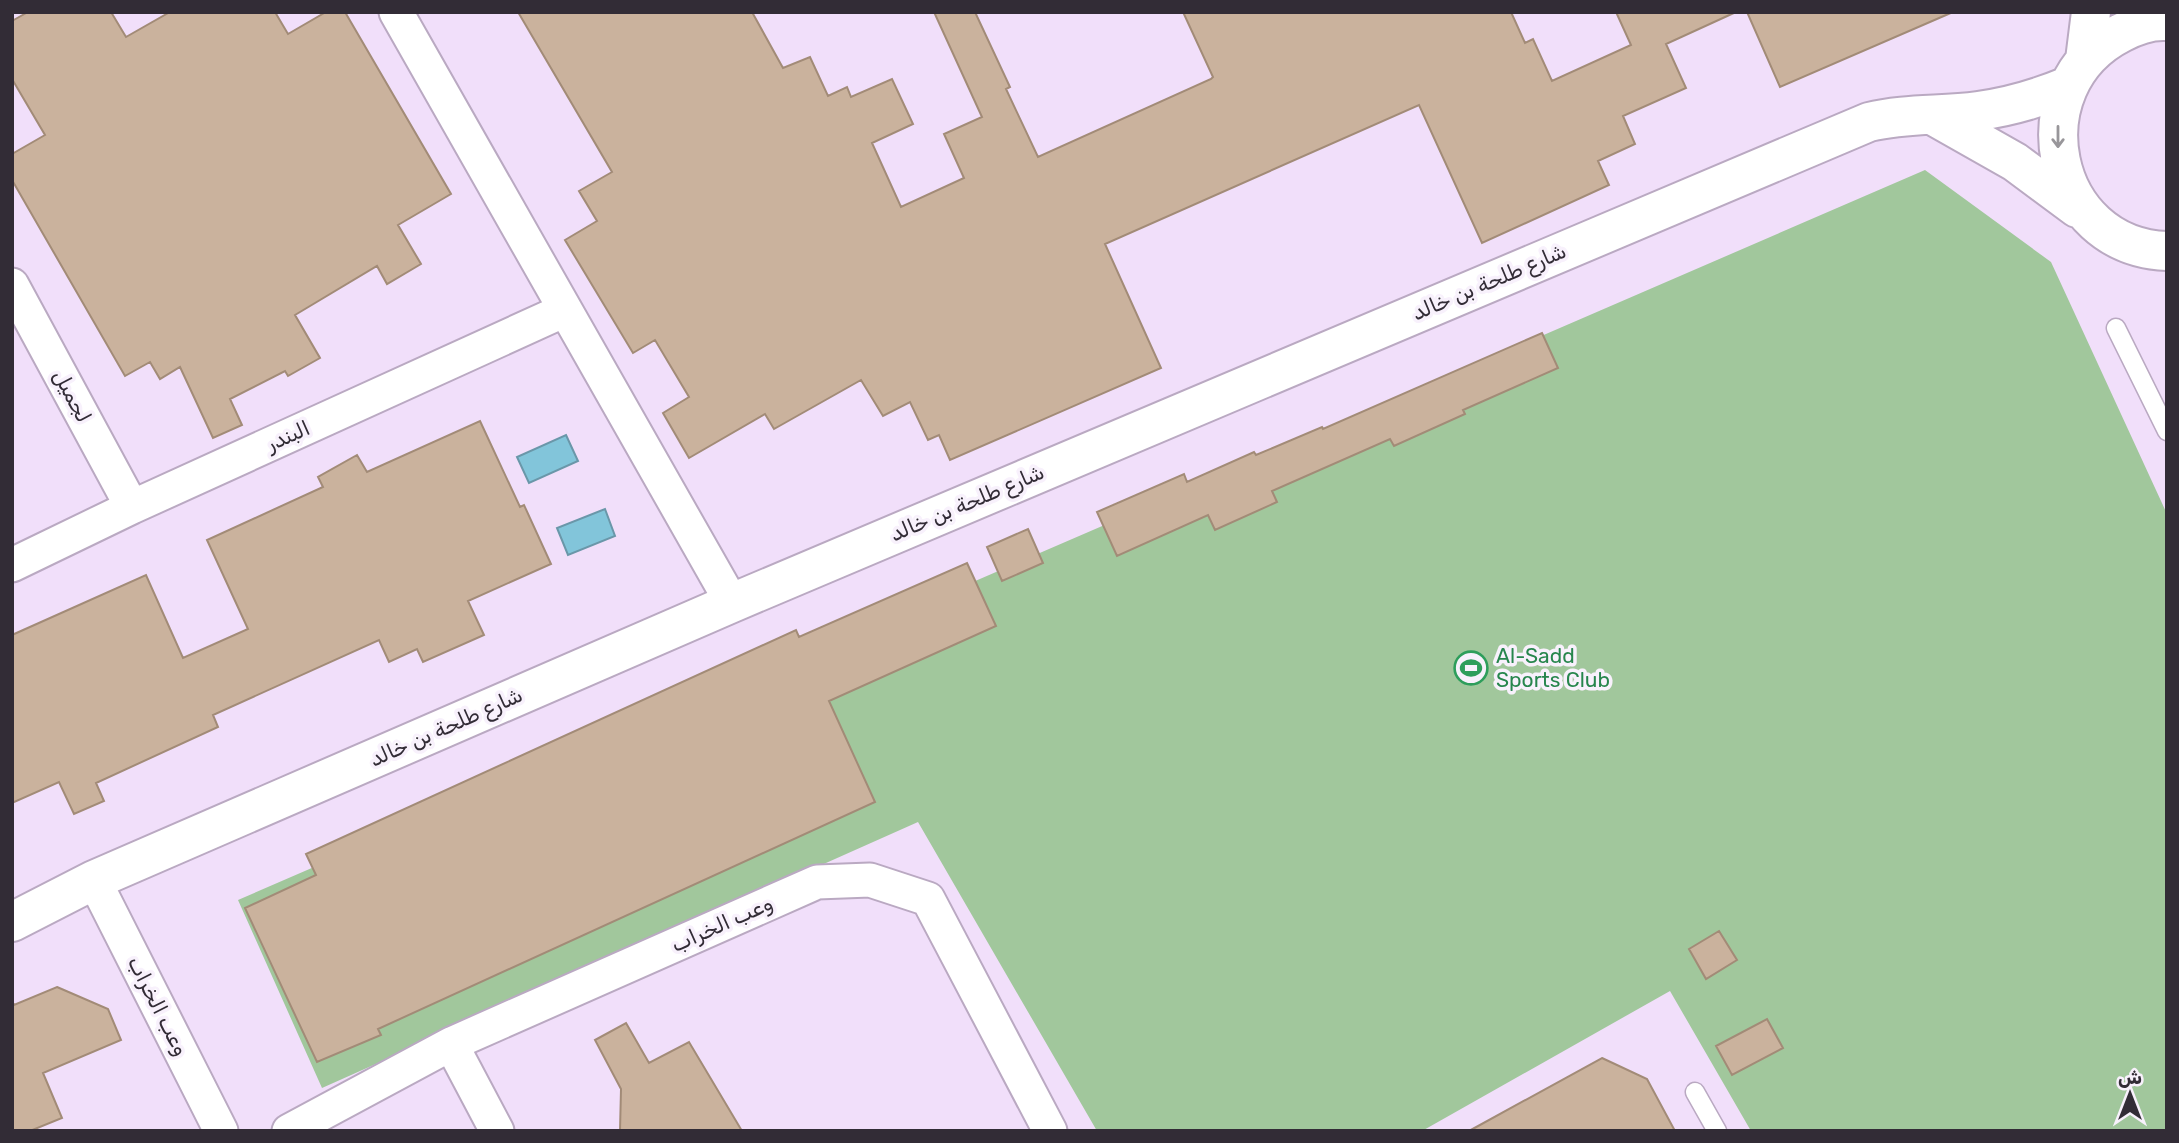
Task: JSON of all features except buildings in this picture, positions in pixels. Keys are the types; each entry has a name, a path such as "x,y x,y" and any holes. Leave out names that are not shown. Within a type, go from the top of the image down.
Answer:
{"street":[{"path":"396,12 732,603"},
{"path":"2091,12 2076,73 2059,114 2057,142 2060,161 2074,197 2092,219"},
{"name":"شارع طلحة بن خالد","path":"12,922 94,880 732,603 1858,126 1889,117 1932,115 2024,102 2076,73 2107,41 2133,27 2167,21"},
{"path":"1932,115 2015,162 2111,234 2150,248 2167,280"},
{"name":"لجميل","path":"12,285 132,507"},
{"name":"البندر","path":"12,565 132,507 565,310"},
{"name":"وعب الخراب","path":"94,880 222,1131"},
{"name":"وعب الخراب","path":"289,1131 451,1044 817,882 870,880 928,899 1050,1131"},
{"path":"451,1044 497,1131"}],"lane":[{"path":"2116,328 2167,430"},
{"path":"1695,1092 1717,1131"}],"green space":[{"name":"Al-Sadd Sports Club","path":"1925,170 2051,262 2167,514 2167,1131 1751,1131 1670,991 1422,1131 1097,1131 918,822 322,1088 238,900"}],"water":[{"path":"566,435 578,461 529,483 517,457"},
{"path":"605,509 615,536 568,555 557,528"}],"place":[{"name":"Al-Sadd Sports Club","path":"1471,668"}]}
